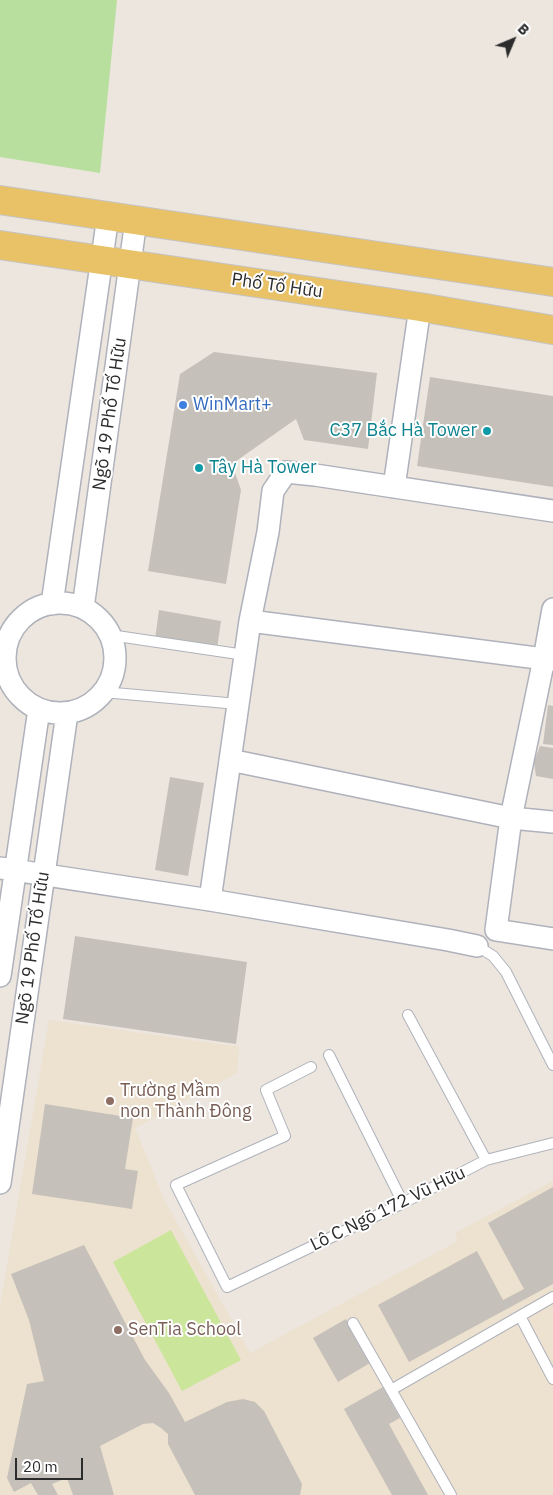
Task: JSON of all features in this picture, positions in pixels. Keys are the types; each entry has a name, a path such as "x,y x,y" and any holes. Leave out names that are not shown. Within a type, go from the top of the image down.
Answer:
{"main road":[{"path":"0,200 553,282"},
{"name":"Phố Tố Hữu","path":"0,245 420,307 553,330"}],"street":[{"name":"Ngõ 19 Phố Tố Hữu","path":"52,604 108,216"},
{"name":"Ngõ 19 Phố Tố Hữu","path":"83,608 136,220"},
{"path":"394,487 420,307"},
{"path":"210,900 250,621 268,532 273,491 286,472 314,474 553,511"},
{"path":"52,604 68,604 83,608 99,619 110,635 114,649 115,664 111,679 104,692 93,702 80,709 66,713 53,713 39,709 24,699 13,686 6,669 6,651 10,634 21,620 35,609 52,604"},
{"path":"553,609 549,659 511,818 496,930 553,939"},
{"path":"250,621 549,659"},
{"name":"Ngõ 19 Phố Tố Hữu","path":"0,976 8,869 39,709"},
{"name":"Ngõ 19 Phố Tố Hữu","path":"0,1183 66,713"},
{"path":"230,760 511,818 553,822"},
{"path":"8,869 44,873 210,900 477,946"}],"lane":[{"path":"110,635 245,655"},
{"path":"104,692 238,704"},
{"path":"477,946 493,956 506,972 553,1065"},
{"path":"408,1015 486,1160"},
{"path":"329,1055 403,1203"},
{"name":"Lô C Ngõ 172 Vũ Hữu","path":"311,1067 266,1090 285,1136 176,1185 227,1287 403,1203 486,1160 553,1143"},
{"path":"391,1390 553,1297"},
{"path":"520,1316 553,1379"},
{"path":"353,1322 451,1495"}],"shaded area":[{"path":"49,1020 239,1047 237,1073 135,1128 164,1199 250,1353 458,1241 455,1233 553,1181 553,1495 0,1495 0,1306"}],"green space":[{"path":"0,0 117,0 100,173 0,157"},
{"path":"171,1230 241,1360 182,1391 113,1262"}],"building":[{"name":"Tây Hà Tower","path":"214,352 377,373 368,449 304,440 296,419 232,464 241,490 226,584 148,571 180,374"},
{"name":"C37 Bắc Hà Tower","path":"430,377 553,396 553,487 417,466"},
{"path":"159,610 221,621 217,649 155,639"},
{"path":"548,705 553,706 553,745 543,744"},
{"path":"540,746 553,748 553,779 536,776 534,762"},
{"path":"170,777 204,783 188,876 155,870"},
{"path":"75,936 247,962 236,1044 63,1019"},
{"path":"45,1104 133,1118 125,1169 138,1171 132,1209 32,1194"},
{"path":"553,1187 553,1284 409,1362 378,1305 477,1251 503,1300 524,1289 488,1223"},
{"path":"84,1245 145,1360 169,1393 185,1422 227,1402 243,1399 255,1402 264,1411 302,1484 300,1495 195,1495 168,1444 168,1434 153,1423 143,1424 100,1446 114,1495 73,1495 67,1478 52,1484 58,1495 38,1495 31,1483 14,1492 7,1478 27,1384 44,1381 29,1320 11,1274"},
{"path":"346,1319 370,1363 338,1382 313,1338"},
{"path":"383,1387 400,1418 389,1424 428,1495 392,1495 344,1409"}],"place":[{"name":"WinMart+","path":"183,405"},
{"name":"C37 Bắc Hà Tower","path":"487,431"},
{"name":"Tây Hà Tower","path":"199,468"},
{"name":"Trường Mầm non Thành Đông","path":"110,1101"},
{"name":"SenTia School","path":"118,1330"}]}
